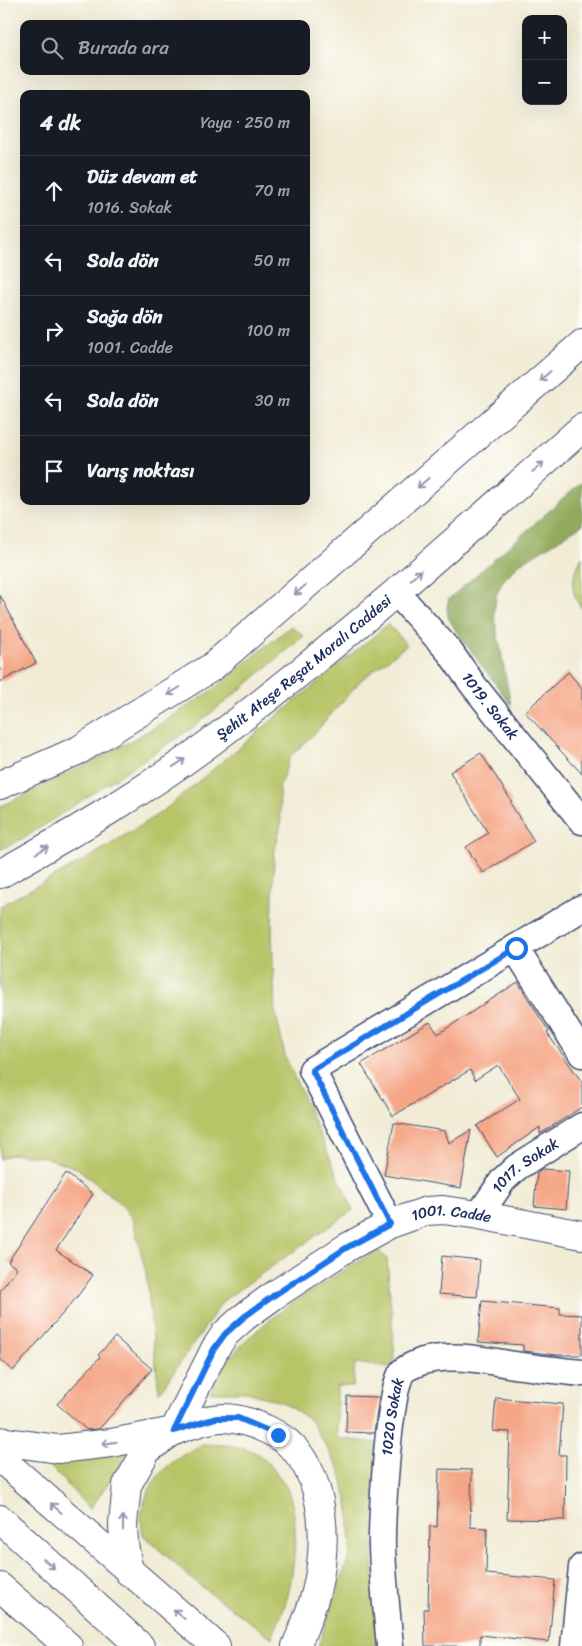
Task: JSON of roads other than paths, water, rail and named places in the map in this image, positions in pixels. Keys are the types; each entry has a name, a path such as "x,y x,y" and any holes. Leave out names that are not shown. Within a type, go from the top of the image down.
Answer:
{"main road":[{"path":"0,785 79,750 212,668 582,344"},
{"name":"Şehit Ateşe Reşat Moralı Caddesi","path":"0,874 94,821 207,745 351,632 582,428"},
{"name":"1001. Cadde","path":"174,1431 214,1349 225,1334 244,1317 273,1296 346,1248 390,1224 427,1211 444,1210 582,1235"},
{"path":"0,1441 58,1449 111,1443 174,1431 216,1418 238,1418 278,1435 294,1447 305,1461 316,1483 320,1506 321,1567 310,1613 296,1646"},
{"path":"129,1572 123,1524 127,1485 147,1450 174,1431"},
{"path":"0,1458 216,1646"},
{"path":"0,1519 140,1646"},
{"path":"0,1587 68,1646"}],"street":[{"name":"1019. Sokak","path":"396,592 449,651 474,686 582,821"},
{"path":"390,1224 312,1070 582,908"},
{"path":"516,948 582,1054"},
{"name":"1017. Sokak","path":"480,1215 503,1180 517,1167 582,1126"},
{"name":"1020 Sokak","path":"390,1646 382,1546 382,1518 393,1398 398,1379 403,1370 423,1362 442,1358 463,1357 582,1373"},
{"path":"574,1646 582,1567"}]}
